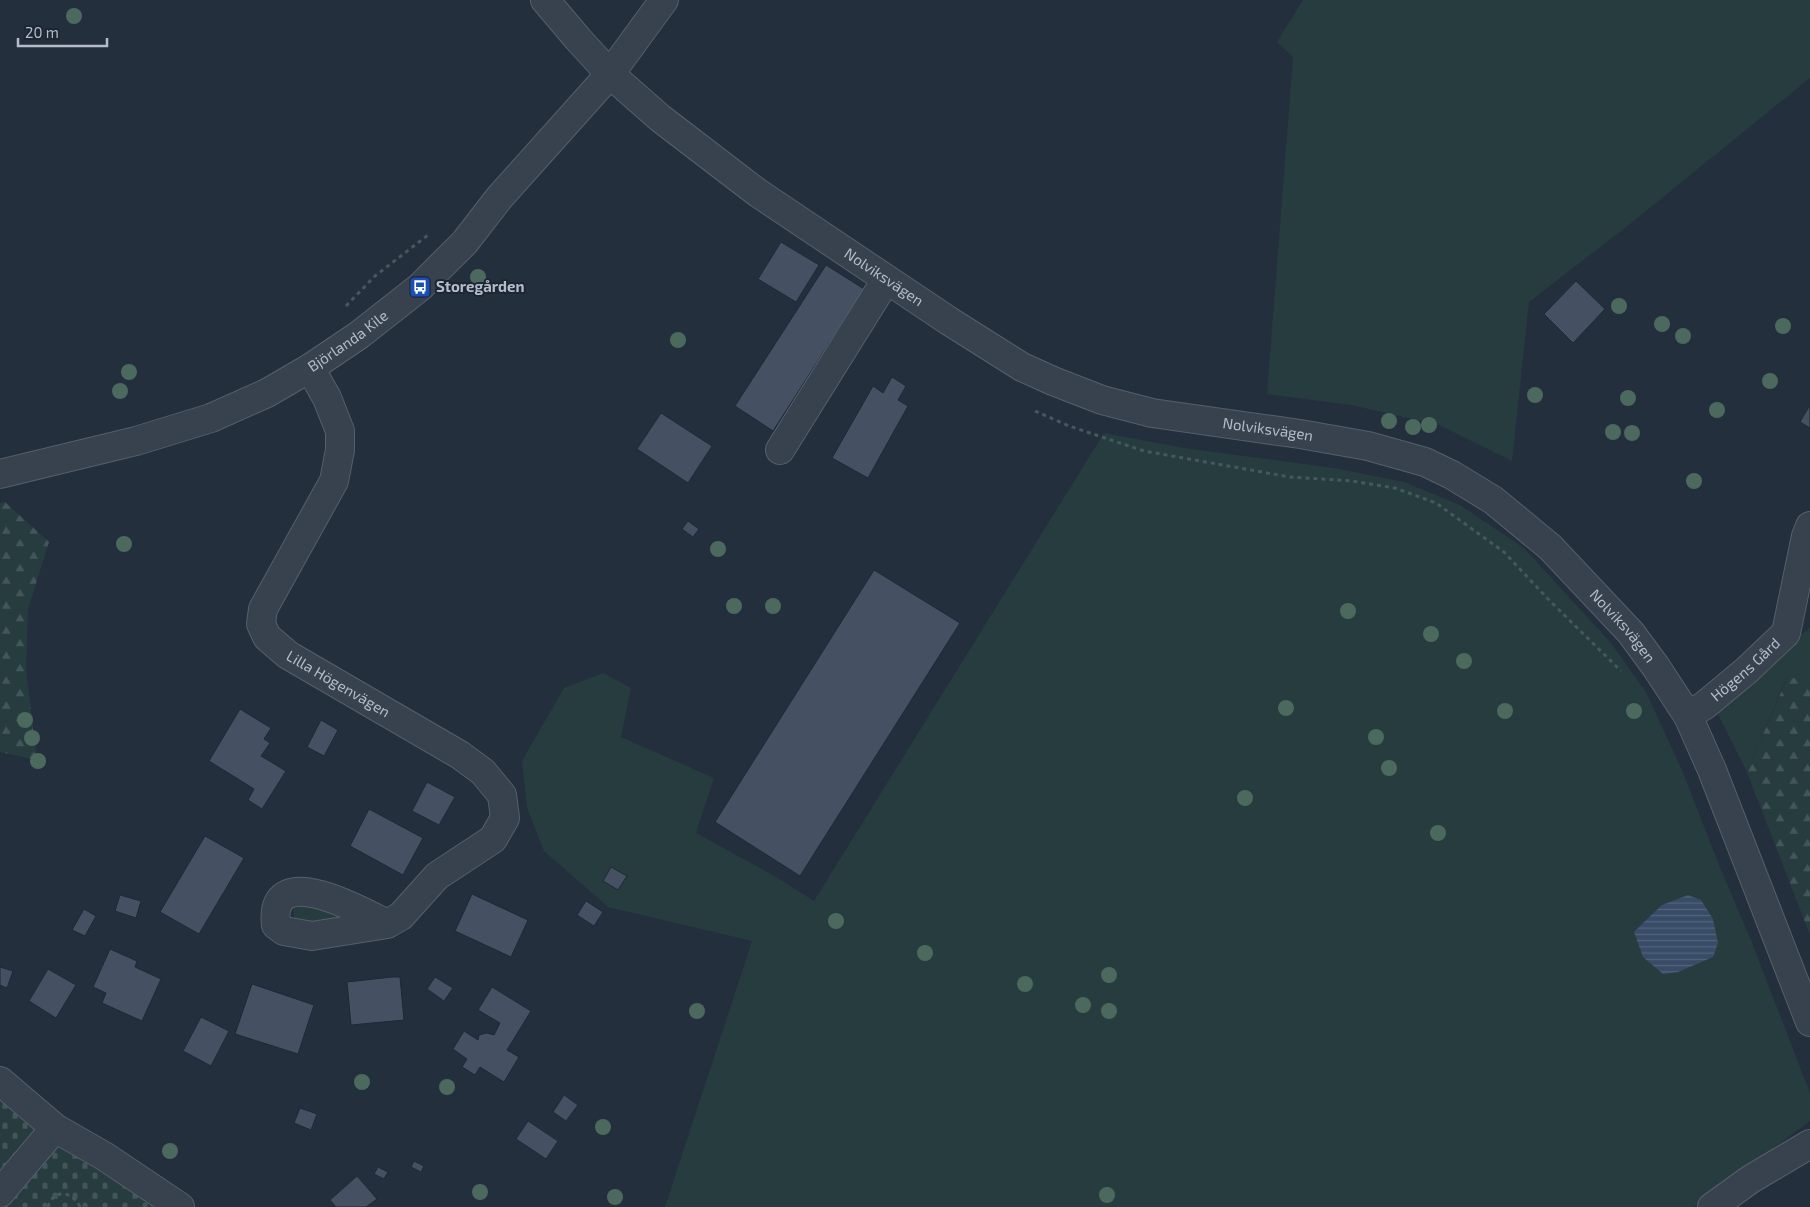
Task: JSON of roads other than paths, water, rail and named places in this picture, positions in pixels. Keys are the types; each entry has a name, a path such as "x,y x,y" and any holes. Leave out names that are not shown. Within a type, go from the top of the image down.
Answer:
{"street":[{"name":"Nolviksvägen","path":"545,0 578,40 610,74 660,118 758,193 886,280 1022,367 1102,400 1152,413 1300,434 1368,446 1425,462 1452,475 1493,500 1550,547 1631,633 1688,716 1712,770 1810,1022"},
{"name":"Björlanda Kile","path":"0,474 136,441 211,418 267,393 310,368 359,335 420,287 465,242 500,198 610,74 664,0"},
{"path":"780,450 886,280"},
{"name":"Lilla Högenvägen","path":"310,368 327,398 340,431 340,450 334,481 263,609 261,624 267,637 288,655 460,756 483,772 502,795 505,818 493,838 437,876 401,916 387,924"},
{"name":"Högens Gård","path":"1688,716 1733,682 1786,633 1806,536 1810,526"},
{"path":"1786,633 1810,611"},
{"path":"0,1081 55,1128 104,1156 180,1207"},
{"path":"0,1193 55,1128"},
{"path":"1712,1207 1751,1179 1810,1144"}],"water":[{"path":"1688,895 1701,900 1713,919 1718,943 1713,957 1678,972 1663,974 1643,957 1634,932 1662,905"}],"place":[{"name":"Storegården","path":"420,287"}]}
